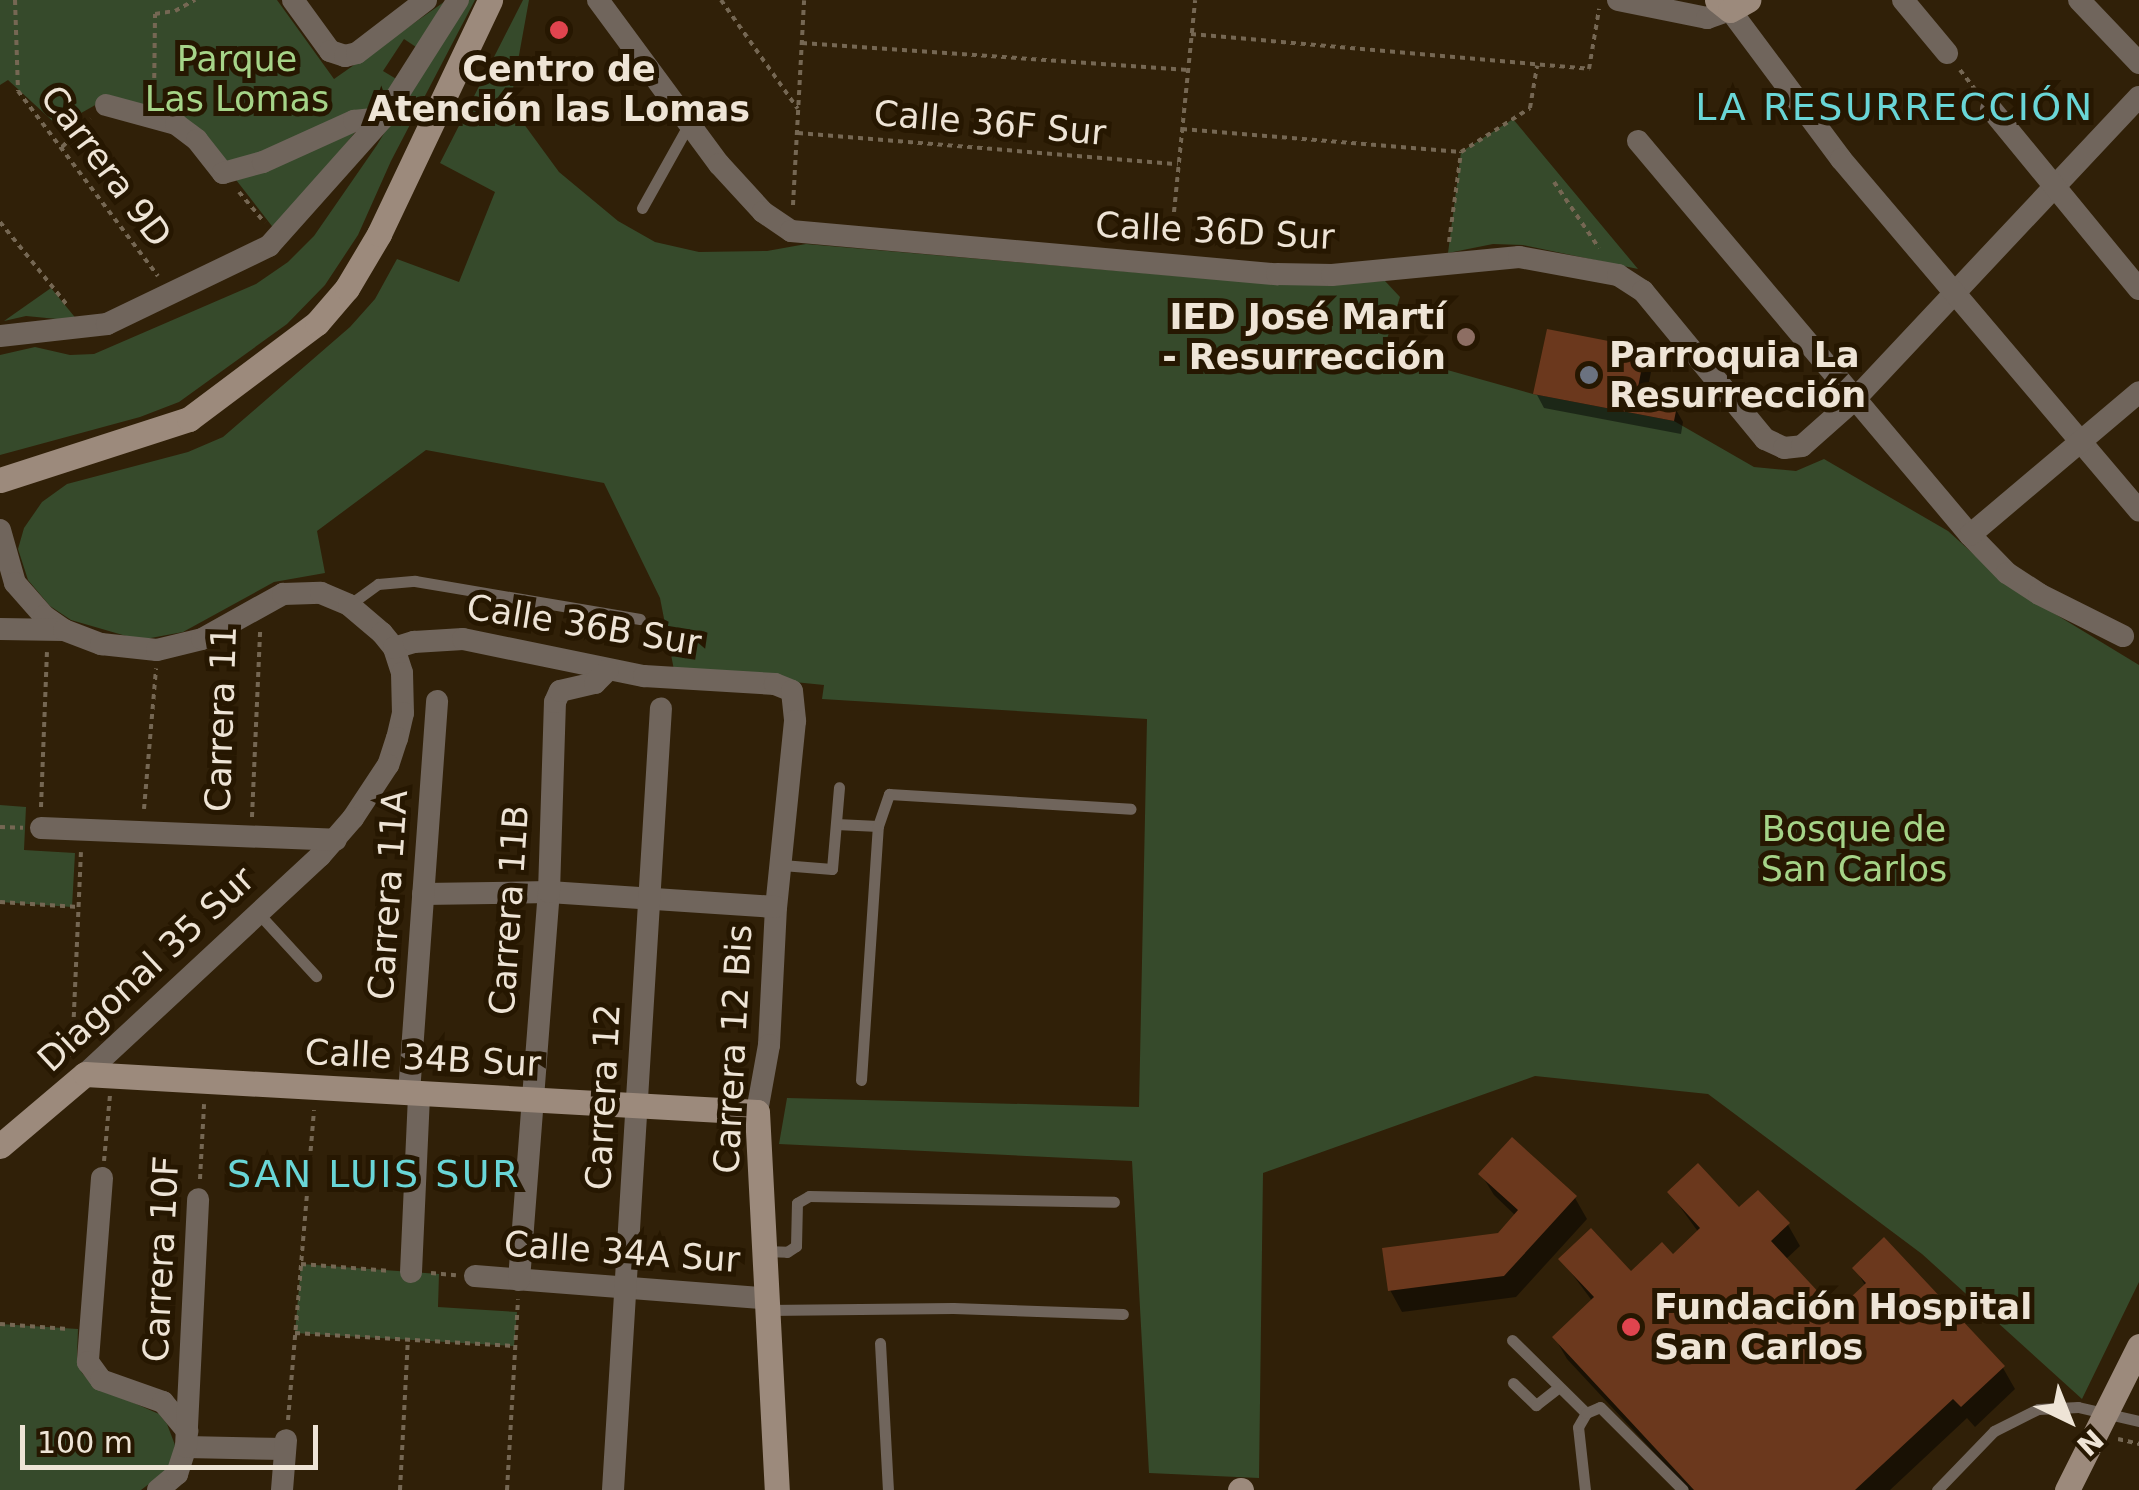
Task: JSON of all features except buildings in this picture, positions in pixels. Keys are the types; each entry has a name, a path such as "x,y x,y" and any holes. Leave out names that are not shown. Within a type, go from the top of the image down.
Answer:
{"street":[{"path":"293,0 330,51 345,56 357,53 426,0"},
{"path":"0,336 34,330 87,330 173,296 278,239 383,118 458,0"},
{"path":"0,480 189,419 317,323 348,288 379,234 490,0"},
{"path":"598,0 745,194 792,231"},
{"path":"1618,0 1706,18 1732,4 1841,159 2139,511"},
{"path":"1902,0 1947,53"},
{"path":"2079,0 2139,63"},
{"path":"1625,278 1765,439 1784,448 1802,446 1856,398 2139,96"},
{"path":"106,105 176,124 197,140 223,172 263,162 354,121 383,118"},
{"path":"1991,109 2139,289"},
{"path":"1638,141 1970,535 2007,573 2039,594 2123,636"},
{"name":"Calle 36D Sur","path":"792,231 1168,267 1332,275 1519,257 1625,278"},
{"path":"1970,535 2139,392"},
{"path":"0,530 15,583 56,631"},
{"path":"0,630 56,631 102,644 158,650 202,640 260,605 303,591 337,597 394,648"},
{"name":"Calle 36B Sur","path":"394,648 414,642 463,639 608,670 664,678 775,684"},
{"name":"Diagonal 35 Sur","path":"0,1146 78,1080 336,840 388,765 397,738 405,690 394,648"},
{"name":"Carrera 11B","path":"519,1280 530,1100 550,892 556,696 595,683 608,670"},
{"name":"Carrera 12 Bis","path":"775,684 792,691 796,720 776,907 769,1046 757,1112 764,1304 777,1490"},
{"name":"Carrera 11A","path":"411,1272 414,1093 437,702"},
{"name":"Carrera 12","path":"613,1490 662,708"},
{"path":"40,828 336,840"},
{"path":"424,894 550,892 776,907"},
{"name":"Calle 34B Sur","path":"78,1080 112,1076 757,1112"},
{"path":"102,1178 88,1362 101,1380 163,1402 187,1439 286,1444 282,1490"},
{"name":"Carrera 10F","path":"158,1490 177,1474 187,1439 198,1199"},
{"name":"Calle 34A Sur","path":"475,1276 764,1304"},
{"path":"2067,1490 2135,1363"}],"lane":[{"path":"642,208 690,122"},
{"path":"348,605 378,584 415,581 640,620"},
{"path":"782,865 832,869 838,787"},
{"path":"861,1080 878,826 884,800 895,791 1131,810"},
{"path":"836,824 878,826"},
{"path":"258,913 316,976"},
{"path":"762,1252 787,1252 796,1246 797,1203 809,1196 1114,1202"},
{"path":"764,1304 1123,1314"},
{"path":"1512,1340 1586,1413"},
{"path":"880,1342 888,1490"},
{"path":"1513,1383 1536,1405 1559,1386"},
{"path":"1937,1490 1994,1431 2013,1418 2056,1406 2139,1421"},
{"path":"1585,1490 1578,1435 1586,1413 1600,1407 1683,1490"}],"path":[{"name":"Carrera 9D","path":"15,0 18,91 173,296"},
{"path":"154,118 155,14 175,11 195,0"},
{"path":"721,0 798,109"},
{"path":"792,231 804,0"},
{"path":"1168,267 1195,0"},
{"path":"1191,34 1589,69 1601,0"},
{"path":"802,43 1188,70"},
{"path":"1947,53 1991,109"},
{"path":"1182,128 1460,152 1530,108 1537,64"},
{"path":"62,147 106,105"},
{"name":"Calle 36F Sur","path":"798,132 1178,164"},
{"path":"1447,262 1460,152"},
{"path":"223,172 278,239"},
{"path":"1554,182 1625,278"},
{"path":"0,222 87,330"},
{"name":"Carrera 11","path":"252,836 260,605"},
{"path":"40,828 56,631"},
{"path":"142,831 158,650"},
{"path":"78,1080 82,830"},
{"path":"0,902 79,907"},
{"path":"102,1178 112,1076"},
{"name":"Carrera 10F","path":"198,1199 206,1081"},
{"path":"286,1444 316,1087"},
{"path":"507,1490 519,1280"},
{"path":"0,1324 87,1340"},
{"path":"295,1333 514,1346"},
{"path":"400,1490 408,1339"},
{"path":"2113,1438 2139,1444"}],"green space":[{"name":"Parque Las Lomas","path":"0,0 277,0 334,79 444,2 416,47 404,39 383,71 398,80 275,230 226,167 163,117 106,99 58,126 8,80 0,85"},
{"path":"465,0 475,0 391,161 358,235 325,285 287,324 179,402 140,417 0,455 0,355 35,347 70,355 94,354 256,284 288,262 314,236 377,145"},
{"name":"Bosque de San Carlos","path":"523,0 529,0 510,105 559,172 618,221 655,242 699,252 767,251 806,244 1283,285 1385,281 1400,297 1383,352 1533,394 1674,421 1754,467 1796,471 1824,459 1948,531 2009,586 2139,665 2139,1282 2082,1399 1922,1254 1708,1094 1535,1076 1263,1173 1259,1478 1149,1473 1132,1161 779,1144 787,1098 1139,1107 1147,719 822,699 824,685 674,670 660,598 604,483 426,450 317,531 325,573 274,582 183,632 140,640 71,620 50,606 28,580 18,549 24,528 42,502 67,484 188,452 223,437 350,327 375,299 397,259 459,282 495,192 440,163"},
{"path":"1513,119 1638,269 1523,245 1493,244 1448,253 1461,152"},
{"path":"51,288 78,321 26,316 4,321"},
{"path":"0,805 26,807 24,850 75,853 72,907 0,902"},
{"path":"301,1264 439,1274 438,1307 517,1312 514,1346 295,1333"},
{"path":"0,1324 78,1329 77,1357 82,1373 93,1385 159,1414 167,1424 175,1445 170,1468 141,1490 0,1490"}],"place":[{"name":"Centro de Atención las Lomas","path":"559,30"},
{"name":"IED José Martí - Resurrección","path":"1466,337"},
{"name":"Parroquia La Resurrección","path":"1589,375"},
{"name":"Fundación Hospital San Carlos","path":"1631,1327"}],"district":[{"name":"LA RESURRECCIÓN","path":"1895,108"},
{"name":"SAN LUIS SUR","path":"374,1175"}]}
